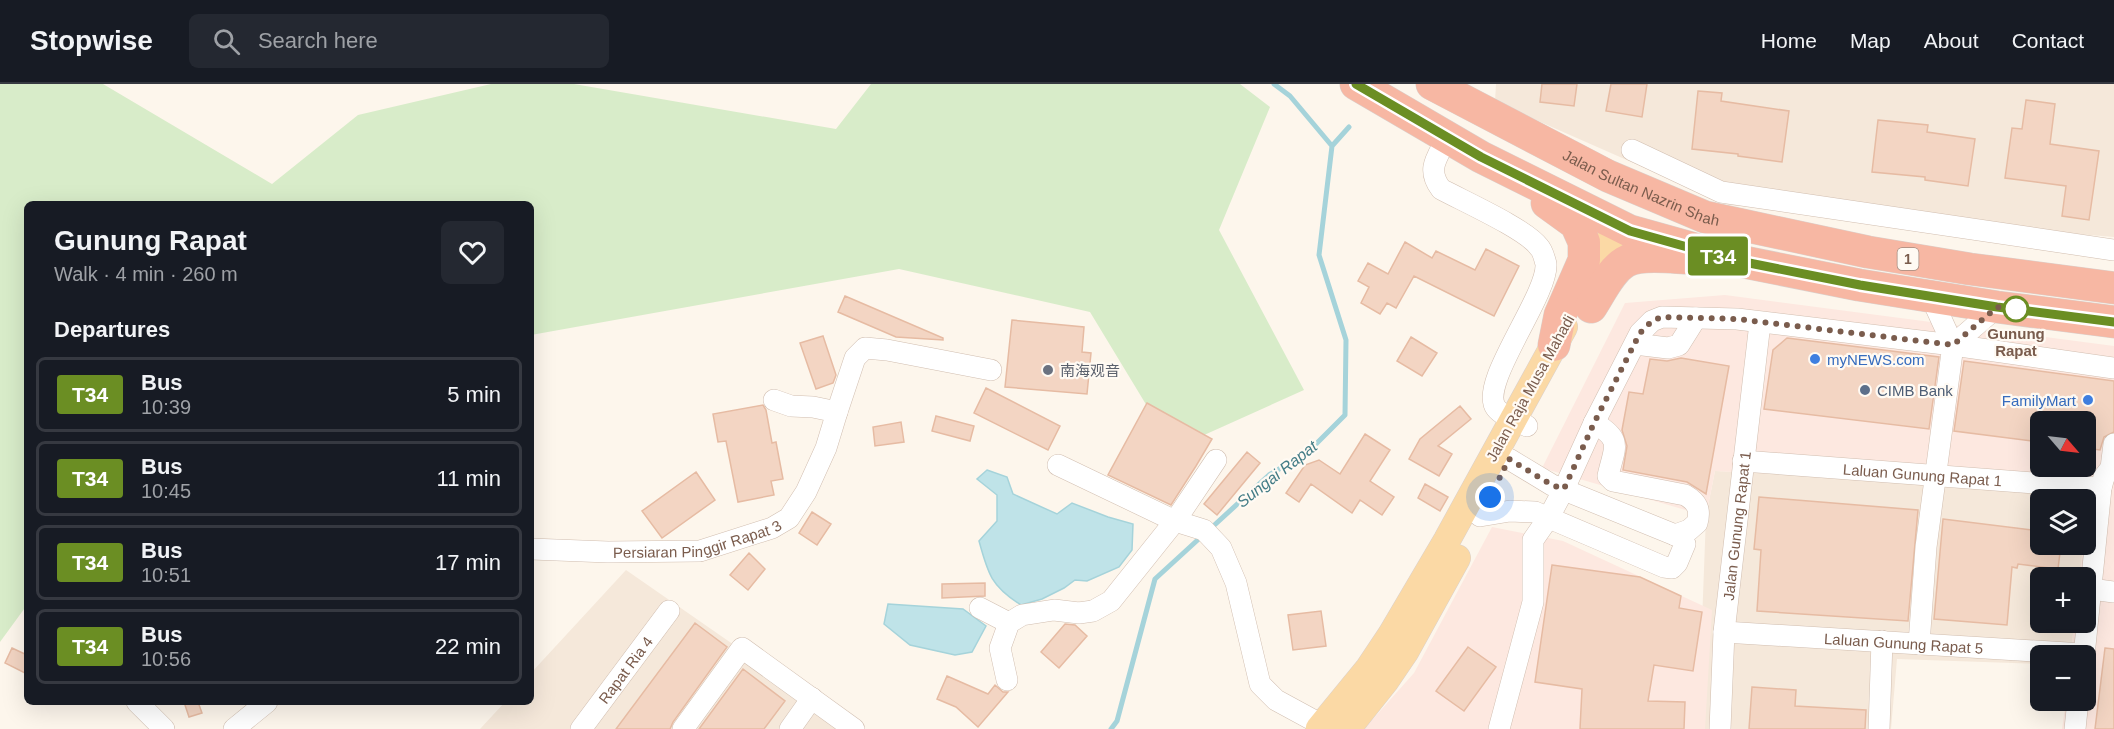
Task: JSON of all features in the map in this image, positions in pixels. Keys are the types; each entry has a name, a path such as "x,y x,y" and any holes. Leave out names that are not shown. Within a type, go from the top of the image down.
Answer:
{"highway":[{"name":"1","path":"1356,84 1481,157 1626,224 1734,260 1931,297 2114,322"},
{"name":"Jalan Sultan Nazrin Shah","path":"1432,84 1608,176 1705,217 1868,252 1970,269 2114,288"},
{"path":"1470,104 1612,197 1626,224 1653,209 1705,217"},
{"path":"1481,157 1576,224 1584,242 1584,260 1560,315 1554,345"},
{"path":"1591,307 1616,269 1627,260 1653,256 1734,260"}],"main road":[{"name":"Jalan Raja Musa Mahadi","path":"1329,728 1391,635 1591,307 1626,224"},
{"name":"Jalan Raja Musa Mahadi","path":"1329,728 1386,680 1405,652 1509,459 1520,422 1554,345 1626,224"}],"street":[{"path":"1447,138 1432,169 1434,180 1441,189 1520,231 1539,247 1546,263 1543,282 1502,367 1493,392 1495,407 1520,422"},
{"path":"1632,150 1721,192 2114,250"},
{"path":"1919,644 1926,547 1953,345 1931,297"},
{"path":"1953,345 1997,307"},
{"path":"1499,729 1533,602 1533,540 1564,489 1594,423 1640,333 1652,321 1662,317 1737,319 1953,345 2114,368"},
{"path":"1635,344 1668,348 1679,345 1696,318"},
{"name":"Jalan Gunung Rapat 1","path":"1720,729 1724,632 1760,323"},
{"name":"Persiaran Pinggir Rapat 3","path":"534,549 608,552 700,551 772,528 789,518 806,492 826,448 855,358 866,348 991,370"},
{"path":"774,400 791,406 813,407 837,412"},
{"path":"1594,423 1612,435 1615,442 1608,477 1613,482 1685,495 1694,500 1698,507 1697,523 1689,530 1675,535"},
{"path":"2093,567 2101,488 2104,477 2112,468 2114,444"},
{"path":"1480,516 1510,511 1535,512 1664,567 1672,568 1681,556 1685,544 1680,537 1552,485 1509,459"},
{"path":"1006,680 1000,648 1009,623 1022,615 1054,610 1079,613 1093,611 1112,601 1175,521 1216,460"},
{"name":"Laluan Gunung Rapat 1","path":"1743,461 2101,488"},
{"path":"1058,465 1209,536 1221,549 1236,583 1260,684 1276,700 1329,728"},
{"path":"2096,590 2114,592"},
{"path":"980,608 1009,623"},
{"name":"Rapat Ria 4","path":"581,729 669,611"},
{"name":"Laluan Gunung Rapat 5","path":"1724,632 2030,651"},
{"path":"1879,729 1882,641"},
{"path":"683,729 742,648 854,729"},
{"path":"790,729 812,698"},
{"path":"140,705 164,729"},
{"path":"234,729 263,705"},
{"path":"2075,729 2077,711"}],"shaded area":[{"path":"1496,84 2114,84 2114,237 1729,205 1495,102"},
{"path":"1725,295 2114,346 2114,729 2062,729 2065,711 2096,711 2096,645 2072,645 2073,633 2096,633 2096,567 2081,567 2082,555 2096,555 2096,489 1715,471 1706,516 1542,468 1625,303"},
{"path":"1715,471 2090,489 2030,489 2030,555 2082,555 2081,567 2030,567 2030,633 2073,633 2072,645 2030,645 2030,664 1897,659 1891,729 1698,729 1706,516"},
{"path":"1492,527 1563,541 1712,610 1705,729 1364,729 1414,673"},
{"path":"626,570 855,729 480,729 502,705 534,705 534,670"}],"green space":[{"path":"0,84 103,84 272,184 358,115 491,84 574,84 836,129 871,84 1240,84 1270,107 1219,230 1304,390 1173,449 1090,312 899,269 534,334 534,201 24,201 24,609 0,642"}],"water":[{"path":"987,470 1007,477 1013,494 1057,514 1072,503 1133,524 1132,550 1119,567 1087,581 1075,580 1042,599 1021,605 1003,592 992,578 979,541 997,521 997,495 977,479"},
{"path":"888,604 963,609 986,626 972,652 955,655 910,645 884,624"}],"building":[{"path":"1542,84 1577,84 1574,106 1540,102"},
{"path":"1611,84 1647,84 1642,117 1606,111"},
{"path":"1698,91 1722,93 1721,101 1789,111 1782,162 1692,149"},
{"path":"2026,100 2055,104 2050,144 2099,151 2089,220 2062,216 2066,186 2005,178 2012,128 2022,129"},
{"path":"1878,120 1928,125 1927,132 1975,139 1968,186 1925,180 1925,177 1872,172"},
{"path":"1405,242 1432,258 1436,251 1475,270 1486,249 1519,266 1494,316 1414,276 1396,308 1387,303 1380,314 1361,303 1369,287 1358,281 1368,263 1388,274"},
{"path":"845,296 943,338 943,340 896,337 838,312"},
{"name":"南海观音","path":"1012,320 1084,327 1082,352 1091,353 1087,394 1005,387"},
{"path":"823,336 836,375 833,383 816,389 800,343"},
{"path":"1411,337 1437,353 1422,376 1397,361"},
{"path":"1787,338 1939,357 1929,429 1764,409 1773,350"},
{"path":"1681,358 1729,366 1706,494 1687,482 1623,470 1627,446 1622,430 1629,392 1643,394 1650,359 1667,361"},
{"path":"1964,361 2114,381 2114,432 2104,437 2100,450 2096,449 2096,411 2030,411 2030,441 1954,431"},
{"path":"986,388 1060,426 1048,450 974,413"},
{"path":"1147,403 1212,439 1171,505 1108,475"},
{"path":"763,405 772,443 776,442 783,479 771,481 774,495 738,502 726,441 718,442 713,414"},
{"path":"1460,406 1471,419 1438,446 1452,454 1439,476 1409,459 1420,439"},
{"path":"936,416 974,426 970,441 932,431"},
{"path":"901,422 904,442 875,446 873,427"},
{"path":"1365,434 1390,450 1370,481 1394,497 1382,515 1360,500 1352,513 1311,484 1299,502 1286,493 1305,465 1319,460 1340,474"},
{"path":"1247,452 1260,463 1217,515 1204,504"},
{"path":"696,472 715,500 662,538 642,511"},
{"path":"1425,484 1448,497 1440,511 1418,498"},
{"path":"1759,497 1918,510 1908,621 1757,611 1761,550 1754,549"},
{"path":"812,512 831,524 817,545 799,533"},
{"path":"1943,519 2030,530 2030,555 2060,555 2058,567 2018,564 2017,568 2012,567 2007,625 1934,619"},
{"path":"749,553 765,569 748,590 730,575"},
{"path":"1552,565 1640,577 1681,596 1679,608 1702,612 1693,671 1654,665 1648,701 1685,702 1684,729 1580,729 1582,689 1535,682"},
{"path":"985,583 985,596 942,598 942,584"},
{"path":"1321,611 1326,646 1293,650 1288,615"},
{"path":"695,623 727,647 670,729 616,729"},
{"path":"1065,624 1075,625 1087,636 1059,668 1041,652"},
{"path":"1468,647 1496,667 1464,711 1436,691"},
{"path":"12,648 24,654 24,672 5,663"},
{"path":"2105,648 2114,649 2114,729 2095,729"},
{"path":"743,669 785,701 764,729 699,729"},
{"path":"947,676 988,694 995,685 1003,692 1008,692 978,727 956,707 937,699"},
{"path":"1752,687 1796,690 1795,706 1866,710 1865,729 1749,729"},
{"path":"185,705 199,705 202,713 189,717"}],"waterway":[{"path":"1274,84 1290,96 1332,146"},
{"name":"Sungai Rapat","path":"1209,530 1269,475 1309,451 1345,415 1346,340 1319,255 1332,146 1349,127"},
{"name":"Sungai Rapat","path":"1111,729 1117,721 1155,579 1202,536"}],"bus line":[{"name":"T34","path":"1356,84 1481,157 1630,231 1734,260 1860,285 1997,307 2114,322"}],"place":[{"name":"Gunung Rapat","path":"2016,309"},
{"name":"myNEWS.com","path":"1815,359"},
{"name":"南海观音","path":"1048,370"},
{"name":"CIMB Bank","path":"1865,390"},
{"name":"FamilyMart","path":"2088,400"}],"route":[{"path":"1490,497 1509,459 1552,485 1564,489 1594,423 1640,333 1652,321 1662,317 1737,319 1953,345 1997,307 2016,309"}]}
